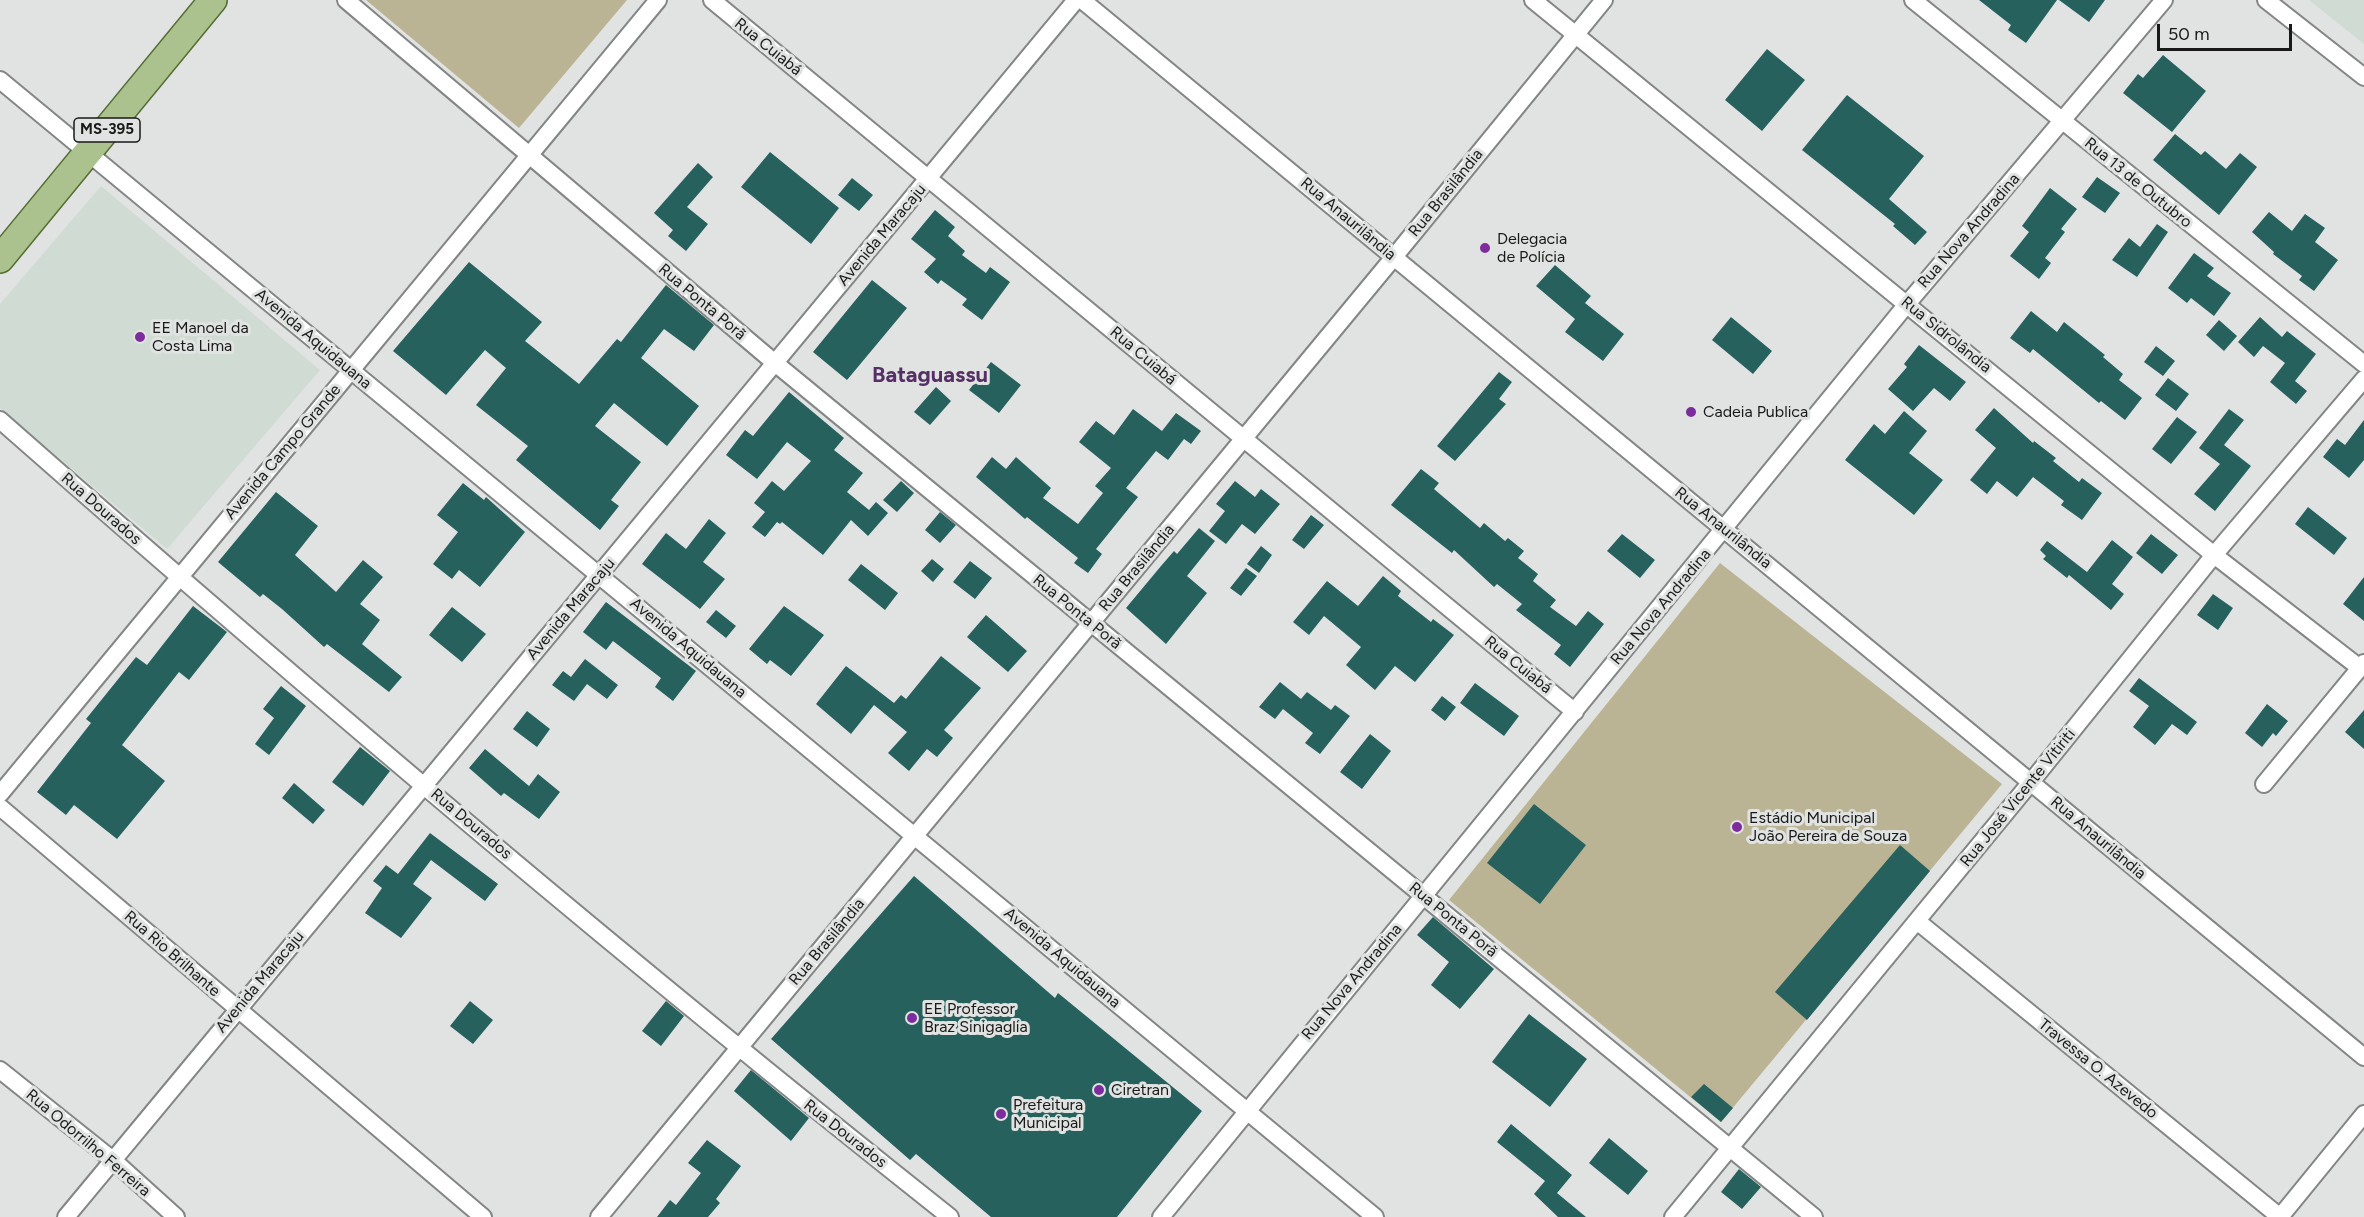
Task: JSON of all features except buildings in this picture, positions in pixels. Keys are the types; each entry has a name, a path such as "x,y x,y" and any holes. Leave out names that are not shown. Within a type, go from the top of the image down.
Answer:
{"main road":[{"name":"MS-395","path":"0,259 213,0"}],"street":[{"name":"Rua Ponta Porã","path":"346,0 775,363 1814,1217"},
{"name":"Avenida Campo Grande","path":"0,794 658,0"},
{"name":"Rua Cuiabá","path":"712,0 1575,712"},
{"name":"Avenida Maracaju","path":"66,1217 1076,0"},
{"name":"Rua Anaurilândia","path":"1082,0 2364,1057"},
{"name":"Rua Sidrolândia","path":"1533,0 2214,555 2362,666"},
{"name":"Rua Brasilândia","path":"599,1217 1244,439 1604,0"},
{"name":"Rua 13 de Outubro","path":"1914,0 2364,364"},
{"name":"Rua Nova Andradina","path":"1161,1217 1246,1110 1725,530 1907,304 2164,0"},
{"path":"2266,0 2364,77"},
{"name":"Avenida Aquidauana","path":"0,80 1376,1217"},
{"name":"Rua José Vicente Vitiriti","path":"1673,1217 2031,782 2214,555 2364,379"},
{"name":"Rua Dourados","path":"0,420 424,785 739,1047 950,1217"},
{"path":"2264,784 2362,666"},
{"name":"Rua Rio Brilhante","path":"0,807 483,1217"},
{"name":"Travessa O. Azevedo","path":"1917,921 2280,1217"},
{"name":"Rua Odorrilho Ferreira","path":"0,1070 114,1161 176,1217"},
{"path":"2280,1217 2364,1114"}],"shaded area":[{"path":"366,0 627,0 519,128"},
{"path":"2309,0 2364,0 2364,44"},
{"name":"EE Manoel da Costa Lima","path":"101,186 320,370 167,549 0,408 0,304"},
{"name":"Estádio Municipal João Pereira de Souza","path":"1720,563 2002,784 1721,1122 1449,900"}],"place":[{"name":"Delegacia de Polícia","path":"1485,248"},
{"name":"EE Manoel da Costa Lima","path":"140,337"},
{"name":"Cadeia Publica","path":"1691,412"},
{"name":"Estádio Municipal João Pereira de Souza","path":"1737,827"},
{"name":"EE Professor Braz Sinigaglia","path":"912,1018"},
{"name":"Ciretran","path":"1099,1090"},
{"name":"Prefeitura Municipal","path":"1001,1114"}],"district":[{"name":"Bataguassu","path":"930,376"}]}
